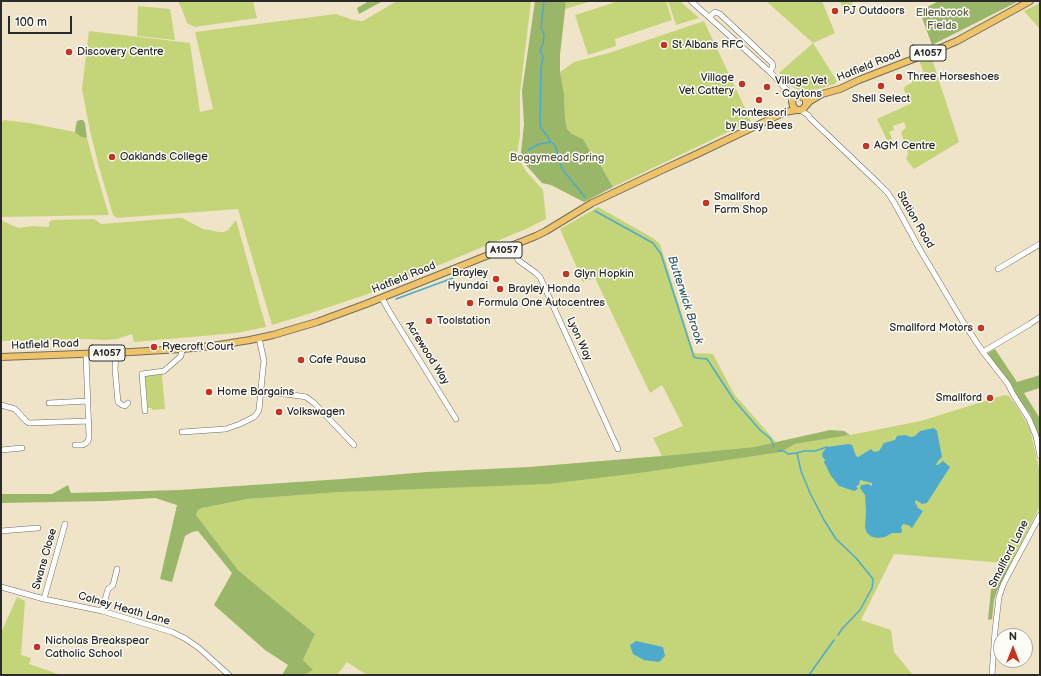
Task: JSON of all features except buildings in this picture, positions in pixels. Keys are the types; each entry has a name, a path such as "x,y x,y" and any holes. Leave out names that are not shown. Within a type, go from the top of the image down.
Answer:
{"main road":[{"name":"Hatfield Road","path":"1,357 182,349 234,343 259,338 317,322 513,246 546,231 592,203 785,112 802,108 813,98 957,41 1030,1"},
{"name":"Hatfield Road","path":"800,96 822,94"},
{"path":"800,96 806,100 802,108 793,106 792,101 795,97 800,96"},
{"name":"Hatfield Road","path":"785,112 792,101"}],"street":[{"path":"691,1 770,72 787,90 792,101"},
{"path":"709,17 715,12 720,14 772,63 773,66 770,72"},
{"path":"787,90 800,96"},
{"name":"Station Road","path":"802,108 888,193 969,332 983,352"},
{"path":"998,269 1040,244"},
{"name":"Lyon Way","path":"513,246 518,260 540,277 618,449"},
{"name":"Acrewood Way","path":"382,298 456,419"},
{"path":"1040,317 983,352 1009,387 1029,419 1037,441 1040,456"},
{"path":"182,432 226,429 254,417 259,410 264,361 259,338"},
{"path":"144,411 142,374 164,371 181,358 182,349"},
{"path":"116,353 115,368 118,402 125,406 128,403"},
{"path":"74,445 83,445 89,437 86,354"},
{"path":"261,391 306,397 314,403 354,445"},
{"path":"49,403 88,401"},
{"path":"1,405 16,409 29,423 89,420"},
{"path":"1,450 22,448"},
{"name":"Smallford Lane","path":"992,675 999,597 1008,573 1040,515"},
{"name":"Swans Close","path":"44,599 65,524"},
{"path":"1,531 38,528"},
{"path":"102,611 108,589 113,585 117,569"},
{"name":"Colney Heath Lane","path":"1,587 44,599 102,611 178,635 199,648 229,675"}],"green space":[{"path":"178,1 253,1 257,18 195,27 187,23"},
{"path":"369,1 383,1 359,14 357,8"},
{"path":"397,1 531,1 520,93 520,136 517,155 526,171 543,190 546,219 526,229 365,295 272,325 238,209 117,218 113,215 90,131 82,89 89,31 190,43 200,112 213,109 195,32 336,14 353,20 363,21"},
{"name":"Boggymead Spring","path":"535,1 566,1 560,55 560,72 564,94 567,129 572,134 583,139 613,187 584,202 551,185 542,183 526,165 521,153 524,124 522,91"},
{"path":"566,1 592,1 565,9"},
{"path":"619,1 666,1 672,20 615,39 616,46 588,55 575,15"},
{"path":"668,1 680,1 699,18 676,25"},
{"path":"766,1 822,1 835,33 813,43"},
{"path":"840,1 851,1 857,10 853,11 852,9 844,12"},
{"name":"Ellenbrook Fields","path":"939,1 1019,1 932,45 919,11"},
{"path":"1040,3 1040,29 1024,11"},
{"path":"138,6 170,9 175,40 137,36"},
{"path":"704,21 751,121 613,187 583,139 572,134 567,129 564,94 560,72 574,62 609,53"},
{"path":"813,43 837,81 835,84 802,92 794,88 779,73"},
{"path":"929,56 932,59 959,142 914,169 906,159 908,154 901,132 906,128 904,122 893,126 894,130 889,132 892,138 891,144 887,140 877,119 910,104 904,90 905,86 912,83 912,80 925,76 919,60"},
{"path":"4,120 29,123 75,132 81,137 87,138 109,215 1,217 1,124"},
{"path":"83,120 85,123 87,138 81,137 75,132 77,121"},
{"path":"598,207 653,238 660,244 694,353 713,354 734,394 776,442 754,447 662,456 653,438 683,426 662,385 650,393 595,278 583,282 560,229"},
{"path":"182,218 203,229 219,232 228,230 236,220 266,327 236,333 134,342 132,334 117,339 104,340 1,341 1,220 18,228 33,226 49,227 49,222 52,220 94,219 101,224"},
{"path":"995,349 1017,382 1040,375 1040,388 1024,393 1039,417 1040,439 1030,414 1017,397 1013,387 988,354"},
{"path":"162,374 165,409 152,410 152,408 148,408 145,377 147,375"},
{"path":"1004,395 1009,396 1030,429 1039,469 1040,506 1010,566 1004,563 894,554 861,620 891,630 894,652 913,675 367,675 347,662 337,675 305,675 303,660 315,634 238,570 196,515 198,510 202,508 248,499 424,488 781,452 795,444 921,421"},
{"path":"830,430 844,431 850,435 795,444 781,452 639,473 548,484 341,492 248,499 198,510 196,515 238,570 315,634 303,660 313,670 304,675 282,675 288,665 265,650 214,605 232,573 198,531 192,532 185,536 172,582 160,579 177,505 155,498 107,501 1,503 1,494 52,494 68,485 71,493 179,490 427,472 529,467 754,447"},
{"path":"1004,563 1010,566 997,591 994,600 992,619 988,620 991,590"},
{"path":"17,597 25,601 21,655 31,658 29,664 61,675 1,675 1,633"}],"water":[{"path":"934,428 937,431 942,457 936,465 943,461 950,467 927,503 922,504 916,500 915,502 918,508 923,511 912,528 903,524 901,527 901,533 892,533 885,537 872,537 867,533 865,527 865,495 860,488 861,485 868,484 872,486 872,483 860,480 859,485 856,486 858,489 854,491 839,486 831,476 824,462 825,460 822,456 823,452 827,447 849,444 852,445 856,456 858,457 871,449 874,452 879,451 884,443 895,440 897,436 905,435 911,437 915,436 920,431"},
{"path":"636,641 663,647 665,656 659,662 644,660 633,654 630,645"}],"waterway":[{"name":"Butterwick Brook","path":"544,1 541,27 544,35 543,44 540,50 543,57 541,68 540,126 551,142"},
{"name":"Butterwick Brook","path":"528,150 539,144 551,142 555,145 562,169 585,197"},
{"name":"Butterwick Brook","path":"595,211 653,243 661,254 694,357 707,359 734,400 760,430 770,438 774,446"},
{"path":"396,299 453,278"},
{"path":"778,451 784,451 788,454 804,451 815,451 827,447"},
{"name":"Butterwick Brook","path":"797,453 801,471 810,493 824,520 836,539 856,558 873,579 872,588 860,610 838,635"},
{"name":"Butterwick Brook","path":"809,675 834,640"}],"place":[{"name":"PJ Outdoors","path":"835,11"},
{"name":"St Albans RFC","path":"664,45"},
{"name":"Discovery Centre","path":"69,52"},
{"name":"Three Horseshoes","path":"899,77"},
{"name":"Village Vet Cattery","path":"742,84"},
{"name":"Shell Select","path":"881,86"},
{"name":"Village Vet - Caytons","path":"767,87"},
{"name":"Montessori by Busy Bees","path":"759,100"},
{"name":"AGM Centre","path":"866,146"},
{"name":"Oaklands College","path":"112,157"},
{"name":"Smallford Farm Shop","path":"706,203"},
{"name":"Glyn Hopkin","path":"566,274"},
{"name":"Brayley Hyundai","path":"496,279"},
{"name":"Brayley Honda","path":"500,289"},
{"name":"Formula One Autocentres","path":"470,303"},
{"name":"Toolstation","path":"429,321"},
{"name":"Smallford Motors","path":"981,328"},
{"name":"Ryecroft Court","path":"154,347"},
{"name":"Cafe Pausa","path":"301,360"},
{"name":"Home Bargains","path":"209,392"},
{"name":"Smallford","path":"990,398"},
{"name":"Volkswagen","path":"279,412"},
{"name":"Nicholas Breakspear Catholic School","path":"37,647"}]}
